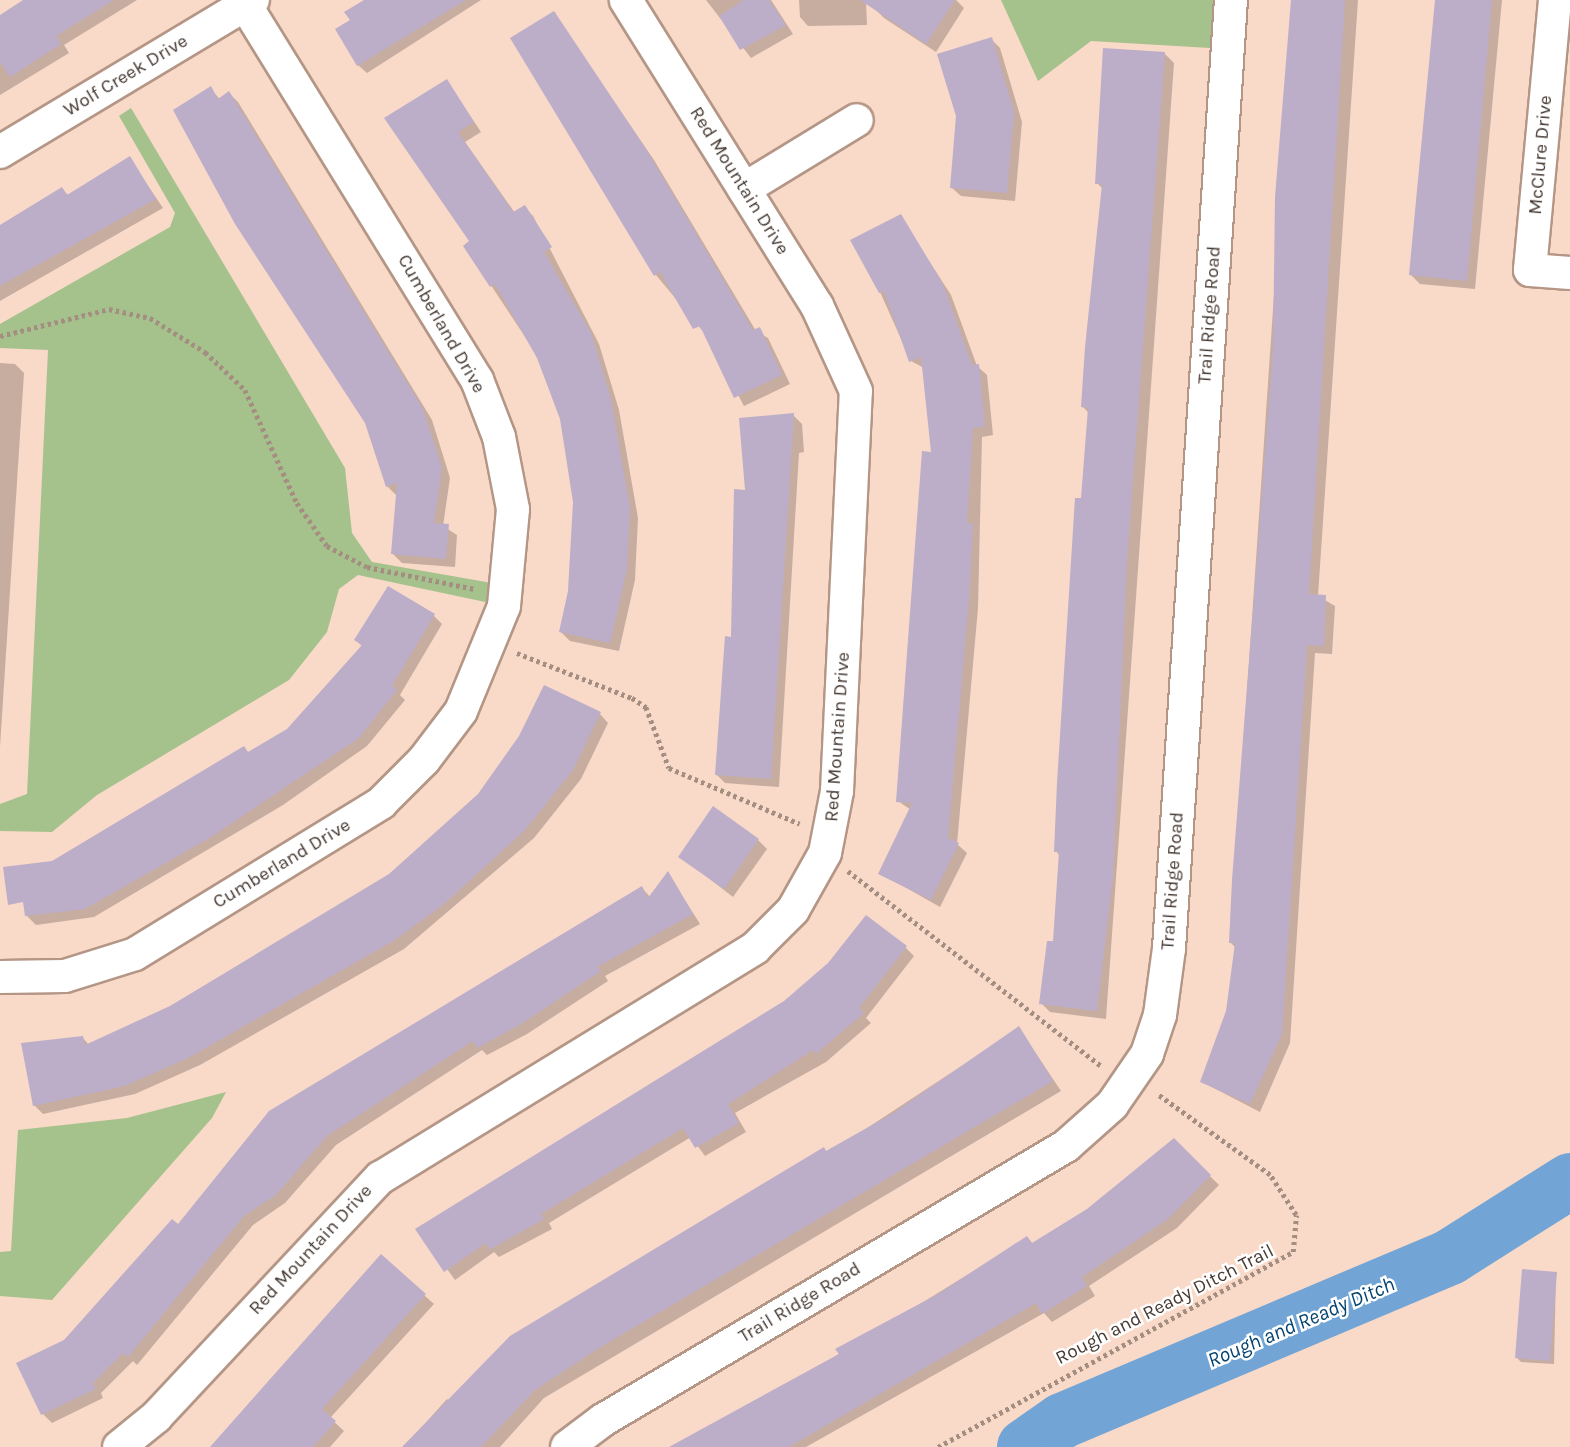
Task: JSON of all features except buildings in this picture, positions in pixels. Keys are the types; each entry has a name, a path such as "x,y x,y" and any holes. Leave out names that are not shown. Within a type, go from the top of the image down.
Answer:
{"street":[{"name":"Red Mountain Drive","path":"119,1447 156,1418 380,1178 755,948 793,910 828,845 856,391 817,306 626,0"},
{"name":"Trail Ridge Road","path":"567,1447 603,1420 1066,1146 1130,1081 1157,1029 1169,948 1231,0"},
{"name":"McClure Drive","path":"1556,0 1530,270 1570,273"},
{"name":"Wolf Creek Drive","path":"0,152 249,3"},
{"name":"Cumberland Drive","path":"0,977 65,976 109,966 337,832 381,803 445,736 493,643 507,595 510,489 477,380 249,3"},
{"path":"744,189 857,120"}],"path":[{"path":"0,336 109,309 150,318 205,352 245,390 297,503 337,554 367,567 507,595"},
{"path":"493,643 632,698 646,707 669,768 828,845 1130,1081"},
{"name":"Rough and Ready Ditch Trail","path":"938,1447 1040,1385 1261,1273 1297,1244 1296,1215 1270,1175 1130,1081"}],"green space":[{"path":"1001,0 1231,0 1227,49 1091,41 1038,81"},
{"path":"131,108 345,468 352,533 372,562 509,586 504,606 358,575 339,589 327,632 289,680 97,795 52,832 0,831 0,804 27,794 48,350 0,348 0,324 170,227 175,213 119,116"},
{"path":"226,1092 212,1118 52,1300 0,1296 0,1252 11,1251 18,1130 127,1118"}],"waterway":[{"name":"Rough and Ready Ditch","path":"1025,1447 1062,1421 1450,1257 1570,1181"}]}
